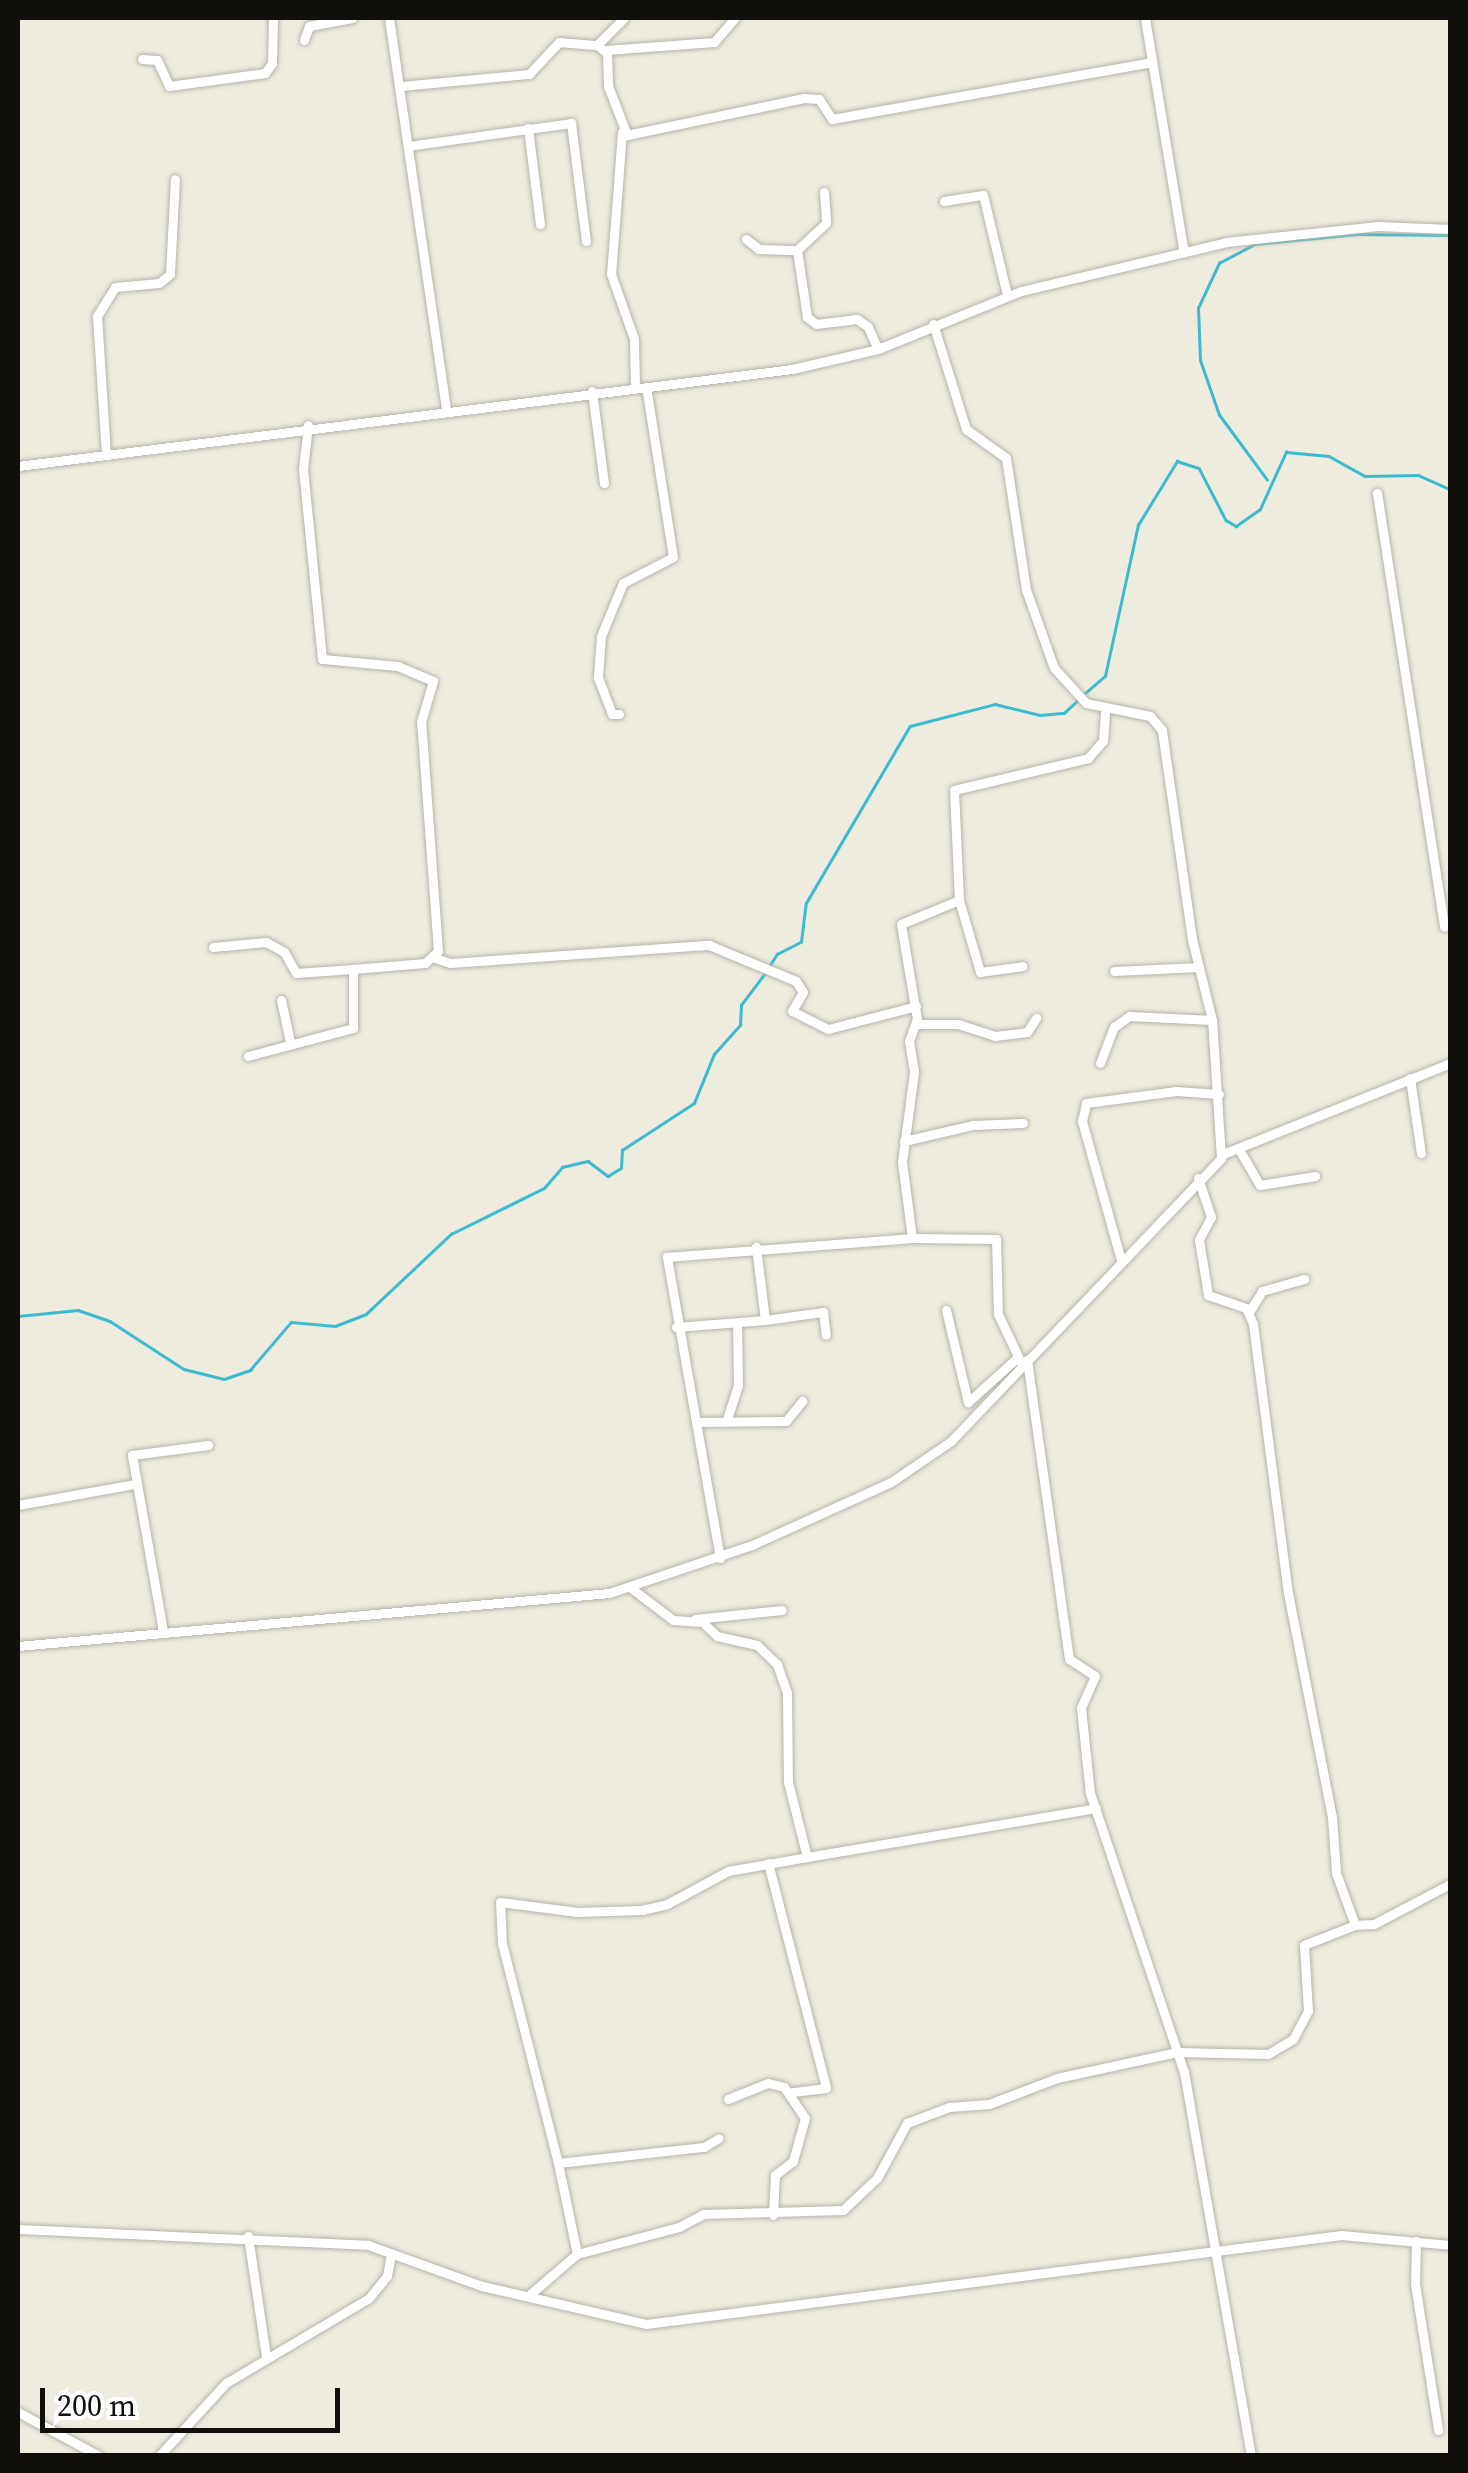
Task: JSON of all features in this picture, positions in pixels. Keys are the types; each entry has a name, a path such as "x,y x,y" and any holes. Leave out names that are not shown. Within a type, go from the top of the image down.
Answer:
{"street":[{"path":"142,59 158,60 169,86 264,74 272,63 274,18"},
{"path":"304,40 309,26 352,18"},
{"path":"388,18 446,410"},
{"path":"602,47 624,18"},
{"path":"400,86 529,74 559,42 602,47 714,42 735,18"},
{"path":"1145,18 1184,253"},
{"path":"602,47 622,132 611,274 634,339 673,558 623,584 601,636 598,677 612,714 619,714"},
{"path":"622,132 813,97 832,119 1152,62"},
{"path":"408,146 528,128 575,127 586,241"},
{"path":"528,128 540,224"},
{"path":"106,455 97,316 114,287 160,283 170,274 175,180"},
{"path":"746,239 759,249 796,250 826,222 824,192"},
{"path":"944,200 983,195 1006,295"},
{"path":"18,466 308,425 792,369 878,349 1006,295 1184,253 1265,236 1378,226 1450,230"},
{"path":"796,250 809,320 857,319 868,326 878,349"},
{"path":"933,324 966,429 1006,458 1026,590 1044,648 1074,694 1104,712 1150,716 1162,730 1199,967 1212,1020 1223,1154"},
{"path":"592,391 604,482"},
{"path":"308,425 303,469 318,578 319,654 330,662 398,666 433,681 421,722 435,958"},
{"path":"1377,493 1444,927"},
{"path":"1023,966 980,972 959,900 952,793 962,785 1088,758 1103,741 1104,712"},
{"path":"912,1238 904,1141 914,1072 908,1040 916,1024 916,1006 901,924 959,900"},
{"path":"214,946 266,942 284,952 296,973 435,958 450,962 709,945 796,982 803,992 792,1011 828,1030 916,1006"},
{"path":"1114,971 1199,967"},
{"path":"248,1056 354,1027 353,969"},
{"path":"281,1000 290,1042"},
{"path":"1100,1063 1114,1027 1129,1016 1212,1020"},
{"path":"916,1024 946,1022 995,1036 1027,1032 1036,1018"},
{"path":"18,1646 583,1596 629,1586 719,1553 913,1469 951,1441 1223,1154 1240,1151 1450,1063"},
{"path":"1410,1078 1421,1153"},
{"path":"1121,1260 1082,1121 1086,1102 1119,1103 1176,1091 1220,1094"},
{"path":"904,1141 973,1125 1023,1123"},
{"path":"1240,1151 1260,1185 1315,1176"},
{"path":"1198,1178 1210,1210 1199,1240 1208,1295 1250,1312"},
{"path":"719,1553 676,1327 667,1257 756,1247 912,1238 996,1239 996,1306 1023,1361 1069,1659 1095,1676 1081,1714 1096,1808 1178,2052 1251,2456"},
{"path":"756,1247 764,1320"},
{"path":"1304,1279 1262,1290 1250,1312 1336,1873 1355,1925"},
{"path":"946,1310 968,1402 1023,1361"},
{"path":"676,1327 823,1312 826,1335"},
{"path":"726,1419 738,1385 736,1323"},
{"path":"696,1422 786,1421 802,1400"},
{"path":"163,1631 135,1484 135,1452 208,1446"},
{"path":"18,1504 135,1484"},
{"path":"629,1586 673,1620 782,1610"},
{"path":"692,1620 717,1636 757,1645 778,1664 786,1693 788,1782 808,1857"},
{"path":"577,2254 502,1944 500,1902 577,1912 642,1910 667,1904 720,1874 768,1863 1096,1808"},
{"path":"728,2099 766,2082 788,2093 826,2088 768,1863"},
{"path":"528,2296 577,2254 679,2227 703,2214 774,2215 842,2210 856,2201 913,2118 1178,2052 1268,2054 1293,2040 1308,2011 1302,1948 1355,1925 1374,1924 1450,1884"},
{"path":"774,2215 775,2175 792,2162 806,2126 788,2093"},
{"path":"558,2163 704,2147 719,2138"},
{"path":"18,2229 248,2236 368,2245 528,2296 632,2323 665,2324 1212,2247 1341,2236 1450,2245"},
{"path":"248,2236 266,2356"},
{"path":"1416,2241 1415,2284 1438,2430"},
{"path":"159,2456 215,2393 266,2356 369,2298 387,2276 391,2254"},
{"path":"18,2412 99,2456"}],"waterway":[{"path":"1267,480 1219,415 1200,360 1198,308 1219,263 1254,244 1357,234 1450,235"},
{"path":"1083,695 1105,676 1138,525 1177,461 1199,468 1226,520 1236,526 1260,509 1286,452 1329,456 1365,476 1418,475 1450,489"},
{"path":"770,965 777,954 801,942 806,903 910,726 995,704 1040,715 1064,713 1077,701"},
{"path":"18,1316 78,1310 110,1321 184,1369 224,1379 250,1370 291,1322 335,1326 366,1314 451,1234 544,1188 562,1167 588,1161 608,1176 621,1168 622,1150 694,1103 714,1054 740,1025 741,1005 766,972"}]}
